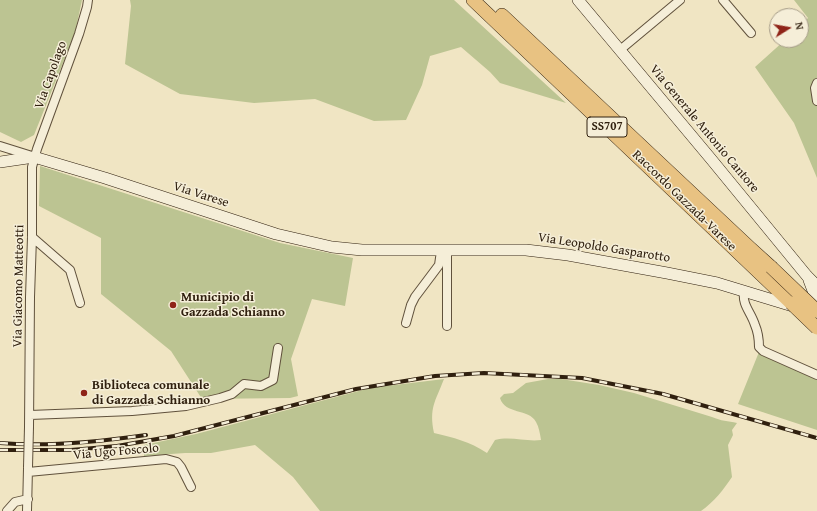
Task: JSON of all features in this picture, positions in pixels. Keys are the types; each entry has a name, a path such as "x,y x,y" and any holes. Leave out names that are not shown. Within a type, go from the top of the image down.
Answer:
{"highway":[{"name":"Raccordo Gazzada-Varese","path":"473,0 745,251 771,267 817,308"},
{"name":"Raccordo Gazzada-Varese","path":"486,0 745,251 790,304 817,328"},
{"name":"Raccordo Gazzada-Varese","path":"771,267 790,304"}],"main road":[{"name":"Via Generale Antonio Cantore","path":"578,0 807,276 817,286"},
{"path":"0,162 34,157"},
{"name":"Via Varese","path":"34,157 105,178 276,234 332,247 362,250"},
{"name":"Via Leopoldo Gasparotto","path":"362,250 526,250 568,255 716,283 790,304 817,314"},
{"name":"Via Generale Antonio Cantore","path":"807,276 817,301"},
{"name":"Via Leopoldo Gasparotto","path":"790,304 817,308"}],"street":[{"name":"Via Capolago","path":"34,157 79,34 88,0"},
{"path":"620,50 680,0"},
{"path":"723,0 750,33"},
{"path":"817,83 815,88 817,101"},
{"path":"0,146 34,157"},
{"name":"Via Giacomo Matteotti","path":"27,511 30,415 32,167 34,157"},
{"path":"32,237 70,270 80,304"},
{"path":"406,323 415,297 439,265 444,251"},
{"path":"444,251 447,326"},
{"path":"744,292 742,300 755,324 759,337 759,347 763,351 817,375"},
{"path":"30,415 132,411 186,406 220,398 232,394 244,384 261,386 273,380 278,348"},
{"name":"Via Ugo Foscolo","path":"28,469 166,459 176,462 181,467 191,487"},
{"path":"7,511 15,502 28,499"}],"green space":[{"path":"0,0 82,0 75,33 34,135 21,142 0,132"},
{"path":"130,0 454,0 566,103 500,83 490,72 461,47 430,56 422,85 406,120 374,121 315,99 254,103 180,94 125,64 131,6"},
{"path":"794,0 817,0 817,178 794,123 755,67 776,48 809,48 809,8 800,8"},
{"path":"40,166 280,243 353,258 345,306 312,299 291,359 298,396 290,398 202,399 171,351 101,294 101,238 39,206"},
{"path":"759,352 817,380 817,430 738,404"},
{"path":"444,379 434,405 432,417 434,433 455,438 487,453 495,440 541,440 538,426 533,418 507,407 500,398 504,394 513,393 526,383 548,379 561,379 599,385 634,393 718,419 737,423 732,430 733,435 728,445 732,477 710,504 701,511 320,511 293,477 255,445 211,453 144,456 144,445 196,434 370,388"}],"railway":[{"path":"0,450 71,450 117,446 174,436 356,389 435,376 484,373 582,378 663,394 817,438"},
{"path":"0,443 73,443 146,435"}],"place":[{"name":"Municipio di Gazzada Schianno","path":"173,305"},
{"name":"Biblioteca comunale di Gazzada Schianno","path":"84,393"}]}
